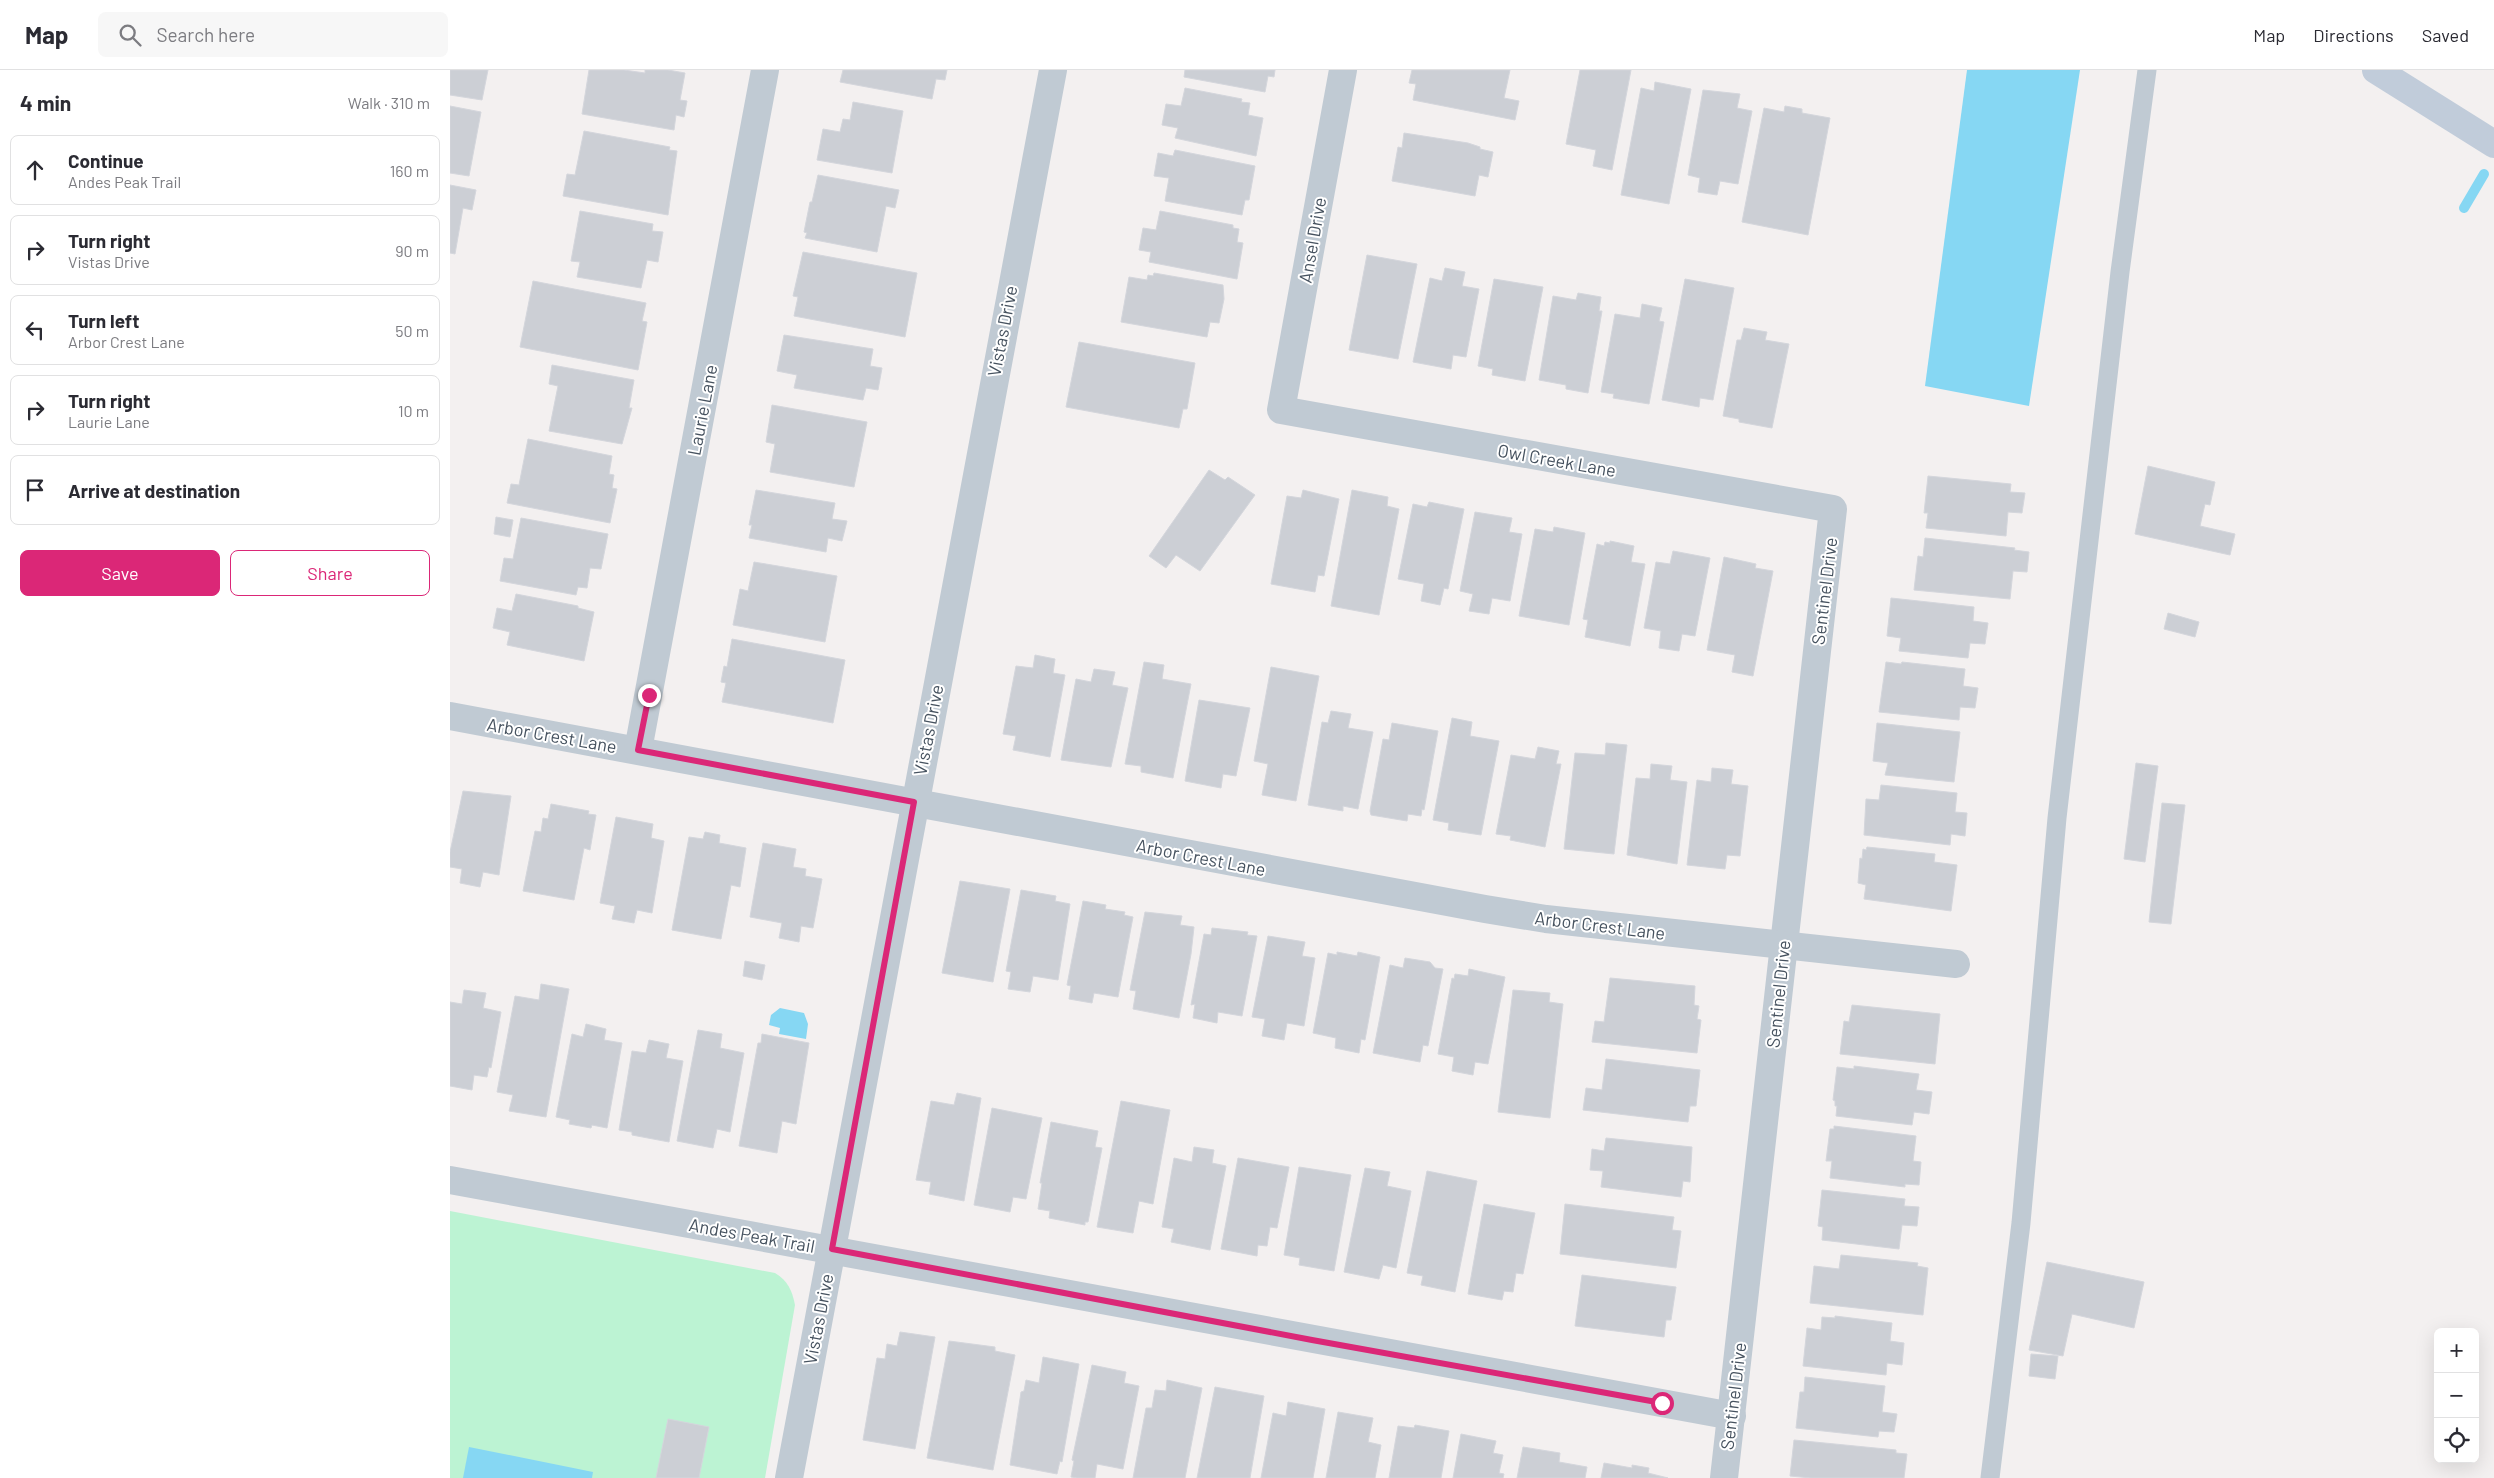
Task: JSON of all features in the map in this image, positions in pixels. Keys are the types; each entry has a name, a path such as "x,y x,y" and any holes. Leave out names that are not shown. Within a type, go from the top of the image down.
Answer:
{"street":[{"name":"Laurie Lane","path":"638,750 765,70"},
{"name":"Vistas Drive","path":"789,1478 1052,70"},
{"name":"Ansel Drive","path":"1281,410 1343,70"},
{"path":"2376,70 2494,144"},
{"name":"Owl Creek Lane","path":"1281,410 1834,509"},
{"name":"Sentinel Drive","path":"1724,1478 1834,509"},
{"name":"Arbor Crest Lane","path":"450,716 1485,909 1546,919 1783,947 1956,964"},
{"name":"Andes Peak Trail","path":"450,1180 1732,1416"}],"lane":[{"path":"1990,1478 2022,1223 2057,818 2120,272 2147,70"}],"green space":[{"path":"450,1211 775,1273 783,1279 789,1286 795,1305 765,1478 450,1478"}],"water":[{"path":"1967,70 2080,70 2029,406 1925,386"},
{"path":"780,1008 804,1013 808,1024 806,1039 779,1034 780,1028 769,1025 771,1015"},
{"path":"469,1447 593,1472 592,1478 463,1478"}],"building":[{"path":"450,70 488,70 482,100 450,95"},
{"path":"589,70 624,70 645,73 645,70 668,70 685,73 680,100 687,101 684,117 676,115 674,130 582,114"},
{"path":"843,70 947,70 945,80 936,79 932,99 840,82"},
{"path":"1185,70 1275,70 1274,77 1268,76 1265,92 1184,77"},
{"path":"1412,70 1510,70 1504,98 1519,101 1515,120 1413,100 1416,84 1409,83"},
{"path":"1580,70 1631,70 1612,170 1593,166 1596,150 1566,144"},
{"path":"1655,82 1691,89 1669,204 1621,195 1641,88 1654,91"},
{"path":"1185,88 1242,99 1241,102 1250,103 1248,115 1263,118 1256,156 1175,138 1178,128 1162,125 1166,104 1181,106"},
{"path":"1703,90 1740,94 1737,108 1752,111 1738,184 1720,181 1717,195 1698,192 1700,178 1688,175"},
{"path":"853,102 903,111 892,173 817,160 823,129 840,132 843,119 850,120"},
{"path":"450,106 481,112 469,176 450,173"},
{"path":"1785,106 1802,109 1802,113 1830,118 1808,235 1742,222 1764,108 1784,112"},
{"path":"584,131 670,147 669,150 677,151 668,215 563,196 567,174 575,175"},
{"path":"1404,133 1468,143 1480,147 1480,149 1493,152 1488,177 1479,175 1475,196 1392,181 1398,147 1402,148"},
{"path":"1175,150 1255,166 1249,200 1245,200 1242,215 1165,201 1169,178 1154,176 1158,153 1173,156"},
{"path":"818,175 899,190 895,208 886,206 877,252 805,238 807,233 804,232 810,202 812,202"},
{"path":"450,185 476,190 472,210 463,208 455,254 450,253"},
{"path":"580,211 653,224 652,231 663,232 658,262 647,260 641,288 577,277 580,262 571,261"},
{"path":"1160,211 1233,225 1233,228 1239,229 1237,242 1243,243 1237,279 1149,262 1151,252 1139,250 1143,228 1156,230"},
{"path":"803,252 917,273 905,337 794,316 798,297 793,296"},
{"path":"1367,255 1417,264 1398,359 1349,350"},
{"path":"1445,268 1465,272 1462,286 1479,289 1466,357 1453,355 1451,369 1413,362 1430,278 1442,281"},
{"path":"1154,273 1223,285 1224,299 1219,323 1210,322 1207,337 1121,322 1129,277 1147,280 1148,275 1153,276"},
{"path":"1494,279 1543,287 1525,381 1492,375 1493,369 1478,366"},
{"path":"1685,279 1734,288 1713,400 1700,398 1699,407 1662,400"},
{"path":"533,281 646,303 642,321 647,322 638,370 520,347"},
{"path":"1578,293 1601,297 1599,311 1602,311 1588,393 1566,389 1566,385 1539,380 1553,296 1576,300"},
{"path":"1642,304 1662,308 1659,321 1664,322 1649,404 1613,398 1614,394 1601,392 1615,314 1640,318"},
{"path":"1744,328 1767,332 1765,340 1789,344 1772,428 1739,422 1739,419 1723,416 1737,340 1741,340"},
{"path":"784,335 873,349 870,366 882,368 878,390 866,388 863,400 794,388 797,375 777,371"},
{"path":"1079,342 1195,363 1187,409 1183,409 1179,428 1066,407"},
{"path":"552,365 634,380 629,408 632,408 622,444 549,431 558,386 549,384"},
{"path":"772,405 867,422 854,487 770,472 775,444 766,442"},
{"path":"528,439 612,456 609,474 614,475 612,488 617,489 610,523 507,503 511,484 519,485"},
{"path":"2148,466 2215,482 2210,505 2205,504 2200,526 2235,534 2230,555 2135,534"},
{"path":"1209,470 1225,480 1228,477 1255,495 1200,571 1176,555 1166,568 1149,556"},
{"path":"1928,476 2011,484 2010,492 2025,493 2022,513 2008,512 2006,536 1926,528 1928,513 1924,513"},
{"path":"756,490 835,503 832,519 847,521 842,541 828,538 826,552 749,538 752,525 749,525"},
{"path":"1303,490 1339,499 1324,576 1318,575 1315,592 1271,584 1287,496 1301,498"},
{"path":"1352,490 1388,497 1387,506 1399,509 1379,615 1331,606"},
{"path":"1429,502 1464,509 1448,589 1444,588 1440,605 1421,601 1424,584 1398,579 1413,504 1427,507"},
{"path":"1475,512 1512,518 1509,532 1522,534 1510,601 1492,598 1489,614 1469,611 1473,594 1460,591"},
{"path":"496,517 513,520 510,537 494,534"},
{"path":"521,518 608,534 601,569 590,568 587,588 578,587 576,595 500,581 504,558 513,559"},
{"path":"1554,527 1585,533 1569,625 1519,616 1535,529 1553,532"},
{"path":"1925,538 2015,548 2014,550 2029,552 2027,572 2013,571 2010,599 1914,590 1918,556 1923,557"},
{"path":"1610,541 1634,546 1631,562 1645,564 1630,646 1585,637 1588,620 1583,619 1597,544 1604,546 1605,542 1610,543"},
{"path":"1673,551 1710,558 1695,636 1682,634 1679,651 1659,648 1661,631 1644,628 1656,562 1670,564"},
{"path":"1724,557 1756,564 1755,568 1773,571 1753,676 1732,672 1735,655 1707,650"},
{"path":"754,562 837,576 825,642 733,625 740,589 748,591"},
{"path":"516,594 578,606 578,608 594,612 584,661 507,645 510,632 493,628 497,608 512,611"},
{"path":"1891,598 1974,607 1973,621 1988,623 1985,644 1970,643 1968,658 1899,651 1901,638 1887,636"},
{"path":"2168,613 2199,622 2195,637 2164,629"},
{"path":"732,639 845,660 833,723 722,702 726,683 721,682 724,666 727,667"},
{"path":"1035,655 1055,659 1053,673 1065,675 1050,757 1013,750 1016,736 1003,734 1016,666 1033,668"},
{"path":"1144,662 1164,665 1162,679 1191,684 1173,778 1141,772 1141,766 1125,764"},
{"path":"1886,662 1965,669 1963,686 1978,688 1975,708 1960,707 1959,720 1879,712"},
{"path":"1271,667 1319,676 1296,801 1262,795 1268,764 1254,761"},
{"path":"1094,669 1115,672 1112,685 1128,688 1111,767 1061,760 1076,679 1091,682"},
{"path":"1199,700 1250,708 1236,776 1223,774 1221,788 1185,781"},
{"path":"1331,711 1351,714 1348,728 1373,732 1358,809 1343,806 1343,811 1308,805 1322,722 1328,723"},
{"path":"1452,718 1472,722 1470,736 1499,741 1481,835 1448,830 1449,823 1433,820"},
{"path":"1392,723 1438,731 1424,810 1422,809 1421,816 1408,814 1407,821 1371,815 1370,811 1383,739 1389,740"},
{"path":"1877,723 1960,732 1954,782 1885,775 1888,763 1873,761"},
{"path":"1606,743 1627,745 1614,854 1564,849 1575,753 1605,755"},
{"path":"1538,747 1559,751 1556,764 1561,764 1545,847 1510,840 1511,836 1496,834 1511,755 1535,759"},
{"path":"2136,763 2158,766 2145,862 2124,859"},
{"path":"1651,764 1672,766 1670,780 1687,782 1677,864 1627,855 1636,778 1650,779"},
{"path":"1712,768 1733,770 1731,784 1748,786 1740,856 1727,855 1725,869 1687,865 1697,780 1711,782"},
{"path":"1881,785 1957,793 1955,812 1967,813 1965,836 1951,834 1950,845 1864,835 1866,799 1879,800"},
{"path":"463,791 511,796 499,875 483,872 480,887 460,883 462,869 450,867 450,852"},
{"path":"2162,803 2185,805 2171,924 2149,922"},
{"path":"551,804 589,811 588,814 596,815 590,850 584,848 574,900 523,891 535,831 541,832 543,818 548,819"},
{"path":"616,817 653,824 651,838 664,841 652,913 637,910 634,923 612,919 615,906 600,903"},
{"path":"705,832 720,835 719,843 746,848 740,887 731,885 721,939 672,930 689,837 703,839"},
{"path":"763,843 796,849 793,867 806,869 805,876 822,879 813,928 801,926 799,942 779,938 782,923 750,917"},
{"path":"1867,847 1935,854 1934,862 1957,865 1951,911 1864,899 1866,885 1858,883 1860,858 1862,859 1863,849 1866,850"},
{"path":"960,881 1010,889 993,982 942,973"},
{"path":"1021,890 1056,896 1055,901 1070,904 1058,980 1033,976 1030,992 1008,989 1011,972 1006,971"},
{"path":"1083,901 1106,905 1105,909 1125,912 1124,915 1133,917 1118,997 1094,993 1092,1003 1069,999 1071,986 1067,985"},
{"path":"1145,912 1182,916 1180,925 1194,927 1179,1018 1133,1009 1136,991 1130,990"},
{"path":"1212,928 1248,932 1247,935 1257,936 1242,1016 1218,1012 1217,1023 1193,1018 1195,1004 1191,1005 1204,934 1211,935"},
{"path":"1268,936 1305,942 1302,956 1315,958 1304,1026 1287,1023 1284,1040 1262,1036 1265,1019 1252,1017"},
{"path":"1337,952 1357,956 1358,952 1380,957 1365,1040 1361,1039 1359,1053 1335,1048 1336,1038 1313,1033 1328,953 1337,955"},
{"path":"1405,958 1430,962 1435,968 1443,969 1428,1046 1423,1045 1420,1062 1373,1053 1390,965 1403,968"},
{"path":"745,961 765,965 762,980 743,976"},
{"path":"1469,969 1505,977 1488,1064 1475,1062 1473,1075 1452,1071 1454,1057 1438,1054 1452,978 1454,979 1455,974 1468,976"},
{"path":"1610,978 1695,986 1694,1005 1699,1006 1697,1019 1701,1020 1697,1053 1592,1042 1595,1021 1604,1022"},
{"path":"541,984 569,989 546,1117 509,1111 513,1095 497,1092 515,996 539,1000"},
{"path":"464,990 486,993 483,1008 501,1012 491,1068 489,1067 487,1077 474,1075 472,1090 450,1086 450,1002 462,1004"},
{"path":"1513,990 1550,993 1549,1002 1563,1004 1550,1118 1498,1112"},
{"path":"1852,1005 1940,1014 1935,1064 1840,1054 1844,1021 1849,1022"},
{"path":"586,1024 606,1029 604,1040 622,1043 607,1128 592,1125 591,1128 569,1124 570,1120 556,1117 572,1034 583,1037"},
{"path":"698,1030 722,1034 720,1048 744,1053 730,1132 717,1129 713,1148 677,1141"},
{"path":"762,1034 809,1043 796,1124 782,1121 777,1153 739,1146 758,1043 761,1043"},
{"path":"649,1040 669,1044 666,1058 683,1061 669,1142 632,1135 632,1132 619,1130 632,1051 646,1053"},
{"path":"1606,1059 1700,1070 1696,1106 1690,1106 1688,1122 1583,1110 1586,1088 1602,1090"},
{"path":"1854,1066 1919,1074 1916,1090 1932,1092 1929,1114 1914,1112 1912,1125 1836,1116 1837,1106 1835,1106 1835,1101 1833,1100 1837,1067 1854,1069"},
{"path":"957,1093 981,1098 964,1201 929,1194 931,1182 916,1180 931,1101 954,1105"},
{"path":"1121,1101 1170,1110 1153,1204 1139,1201 1133,1233 1097,1227"},
{"path":"992,1108 1042,1118 1026,1199 1013,1197 1010,1212 974,1205"},
{"path":"1051,1122 1098,1131 1095,1147 1102,1148 1088,1222 1085,1222 1085,1225 1049,1218 1050,1211 1038,1209 1042,1183 1040,1183"},
{"path":"1834,1126 1916,1136 1913,1161 1921,1162 1919,1185 1905,1184 1905,1187 1830,1178 1832,1161 1826,1161 1830,1129 1834,1129"},
{"path":"1606,1138 1692,1147 1690,1182 1683,1181 1681,1197 1601,1187 1603,1171 1590,1170 1592,1149 1604,1151"},
{"path":"1194,1147 1214,1150 1212,1163 1226,1166 1210,1250 1171,1242 1174,1229 1162,1227 1174,1158 1192,1162"},
{"path":"1238,1158 1289,1167 1277,1228 1270,1227 1267,1246 1258,1245 1257,1256 1221,1249"},
{"path":"1299,1167 1351,1175 1334,1271 1299,1265 1300,1258 1284,1255"},
{"path":"1365,1168 1390,1172 1387,1186 1411,1191 1396,1268 1383,1265 1379,1279 1344,1272"},
{"path":"1427,1171 1477,1181 1455,1292 1421,1285 1423,1276 1407,1273"},
{"path":"1822,1190 1905,1199 1904,1206 1919,1207 1917,1226 1902,1225 1899,1249 1822,1240 1823,1227 1818,1226"},
{"path":"1484,1204 1535,1213 1523,1274 1516,1273 1513,1292 1504,1291 1502,1300 1468,1294"},
{"path":"1565,1204 1674,1217 1672,1230 1681,1231 1676,1268 1560,1254"},
{"path":"1841,1255 1918,1263 1917,1266 1928,1268 1923,1315 1810,1303 1814,1266 1839,1269"},
{"path":"2047,1262 2144,1282 2134,1328 2072,1314 2063,1356 2029,1350"},
{"path":"1582,1275 1676,1287 1671,1320 1666,1320 1664,1337 1575,1326"},
{"path":"1835,1316 1892,1323 1890,1341 1904,1343 1902,1365 1887,1363 1886,1375 1803,1366 1807,1328 1821,1330 1822,1317 1835,1318"},
{"path":"900,1332 935,1337 915,1449 863,1440 877,1358 885,1359 887,1344 897,1346"},
{"path":"949,1341 995,1347 995,1351 1015,1355 993,1470 927,1458"},
{"path":"2031,1354 2058,1356 2055,1379 2029,1376"},
{"path":"1043,1357 1079,1364 1062,1462 1060,1461 1057,1474 1010,1465 1021,1392 1024,1391 1026,1380 1039,1383"},
{"path":"1092,1365 1126,1372 1124,1383 1139,1386 1123,1469 1097,1464 1095,1478 1077,1478 1071,1477 1074,1461 1072,1460"},
{"path":"1805,1377 1885,1386 1882,1412 1897,1414 1894,1432 1879,1431 1878,1437 1796,1428 1800,1392 1804,1392"},
{"path":"1167,1380 1202,1388 1185,1478 1133,1478 1146,1408 1152,1408 1155,1390 1166,1391"},
{"path":"1215,1387 1264,1396 1250,1478 1197,1478"},
{"path":"1288,1402 1325,1409 1313,1478 1261,1478 1273,1413 1286,1416"},
{"path":"1338,1412 1373,1418 1368,1442 1381,1445 1375,1478 1326,1478"},
{"path":"668,1419 709,1427 699,1478 656,1478"},
{"path":"1415,1425 1449,1431 1441,1478 1389,1478 1398,1426 1414,1428"},
{"path":"1461,1434 1496,1441 1493,1453 1503,1455 1499,1473 1504,1474 1503,1478 1453,1478"},
{"path":"1794,1440 1896,1450 1896,1453 1907,1454 1904,1478 1811,1478 1790,1476"},
{"path":"1523,1447 1560,1453 1559,1462 1587,1467 1585,1478 1517,1478"},
{"path":"1604,1463 1632,1468 1632,1465 1649,1468 1648,1473 1668,1478 1601,1478"}],"waterway":[{"path":"2464,208 2484,174"}],"route":[{"path":"649,695 638,750 914,802 832,1249 1312,1340 1662,1403"}]}
